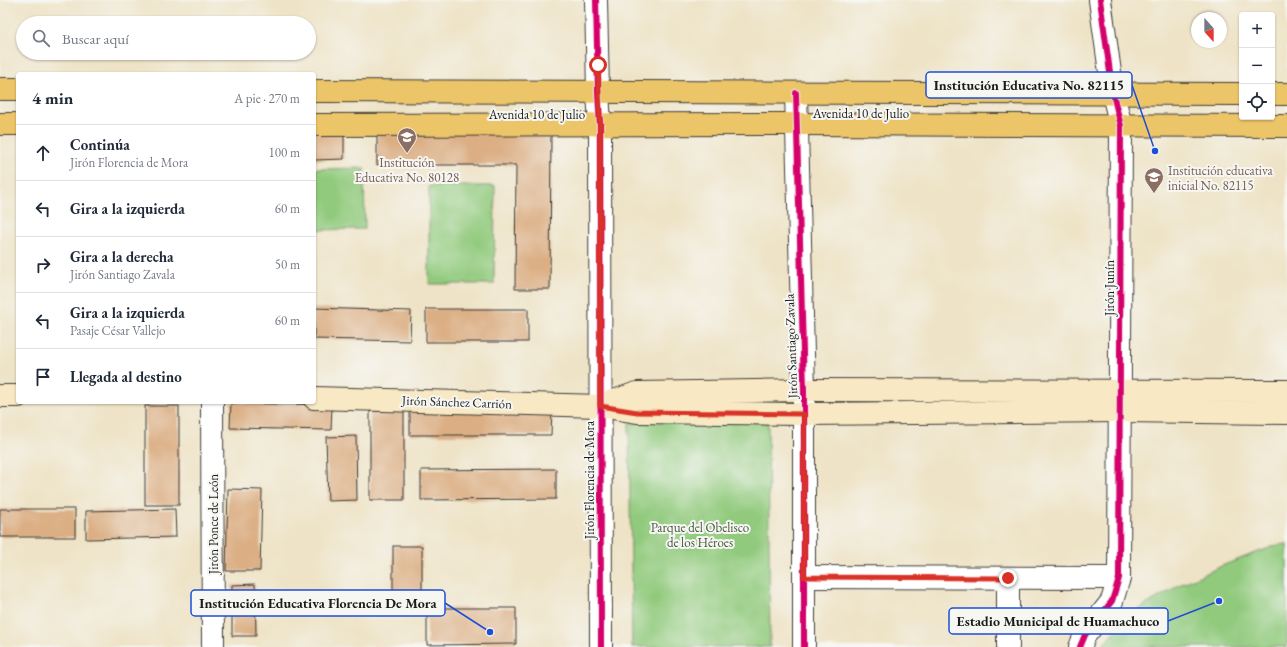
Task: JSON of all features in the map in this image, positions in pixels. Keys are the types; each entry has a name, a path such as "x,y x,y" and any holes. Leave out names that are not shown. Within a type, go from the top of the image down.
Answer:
{"highway":[{"path":"0,89 16,89"},
{"name":"Avenida 10 de Julio","path":"316,91 1239,94"},
{"path":"1275,94 1287,94"},
{"path":"0,124 16,124"},
{"name":"Avenida 10 de Julio","path":"316,125 796,124 1287,126"}],"main road":[{"path":"600,406 637,393 804,390 1120,401 1287,413"},
{"path":"600,406 637,412 804,414 1120,401 1287,391"},
{"path":"0,396 16,396"},
{"name":"Jirón Sánchez Carrión","path":"316,398 600,406"}],"street":[{"name":"Jirón Florencia de Mora","path":"596,0 600,125 601,647"},
{"name":"Jirón Junín","path":"1080,647 1085,635 1112,601 1119,578 1121,126 1113,94 1100,0"},
{"name":"Jirón Santiago Zavala","path":"796,93 804,390 804,647"},
{"name":"Jirón Ponce de León","path":"212,404 213,647"},
{"path":"804,577 1119,578"},
{"path":"1008,578 1008,647"}],"green space":[{"path":"364,168 365,229 316,230 316,169"},
{"path":"429,186 495,186 494,284 429,284"},
{"name":"Parque del Obelisco de los Héroes","path":"768,420 770,647 632,647 629,423"},
{"path":"1287,544 1287,647 1102,647 1124,618 1179,585 1224,565 1277,545"}],"building":[{"path":"377,129 551,129 550,289 515,289 516,165 377,165"},
{"path":"316,133 344,133 344,159 316,160"},
{"path":"316,308 411,311 410,341 316,339"},
{"path":"426,309 528,309 528,342 426,342"},
{"path":"231,404 332,405 331,430 230,428"},
{"path":"145,406 179,406 179,505 145,505"},
{"path":"410,408 552,408 551,435 410,435"},
{"path":"370,411 404,411 404,500 370,500"},
{"path":"356,436 357,500 328,501 326,437"},
{"path":"556,469 556,499 421,500 421,470"},
{"path":"228,489 262,490 260,571 226,571"},
{"path":"0,509 75,509 75,537 0,537"},
{"path":"175,509 176,537 86,539 86,511"},
{"path":"393,546 422,546 422,610 393,610"},
{"path":"255,584 256,636 232,636 232,585"},
{"path":"427,608 516,608 516,644 427,645"}],"cycle path":[{"path":"596,0 600,125 601,647"},
{"path":"1080,647 1085,635 1112,601 1119,578 1121,126 1113,94 1100,0"},
{"path":"796,93 804,390 804,647"}],"place":[{"name":"Institución Educativa No. 82115","path":"1155,151"},
{"name":"Institución Educativa No. 80128","path":"407,154"},
{"name":"Institución educativa inicial No. 82115","path":"1154,194"},
{"name":"Estadio Municipal de Huamachuco","path":"1219,601"},
{"name":"Institución Educativa Florencia De Mora","path":"490,632"}],"route":[{"path":"598,65 600,125 600,406 637,412 804,414 804,577 1008,578"}]}
